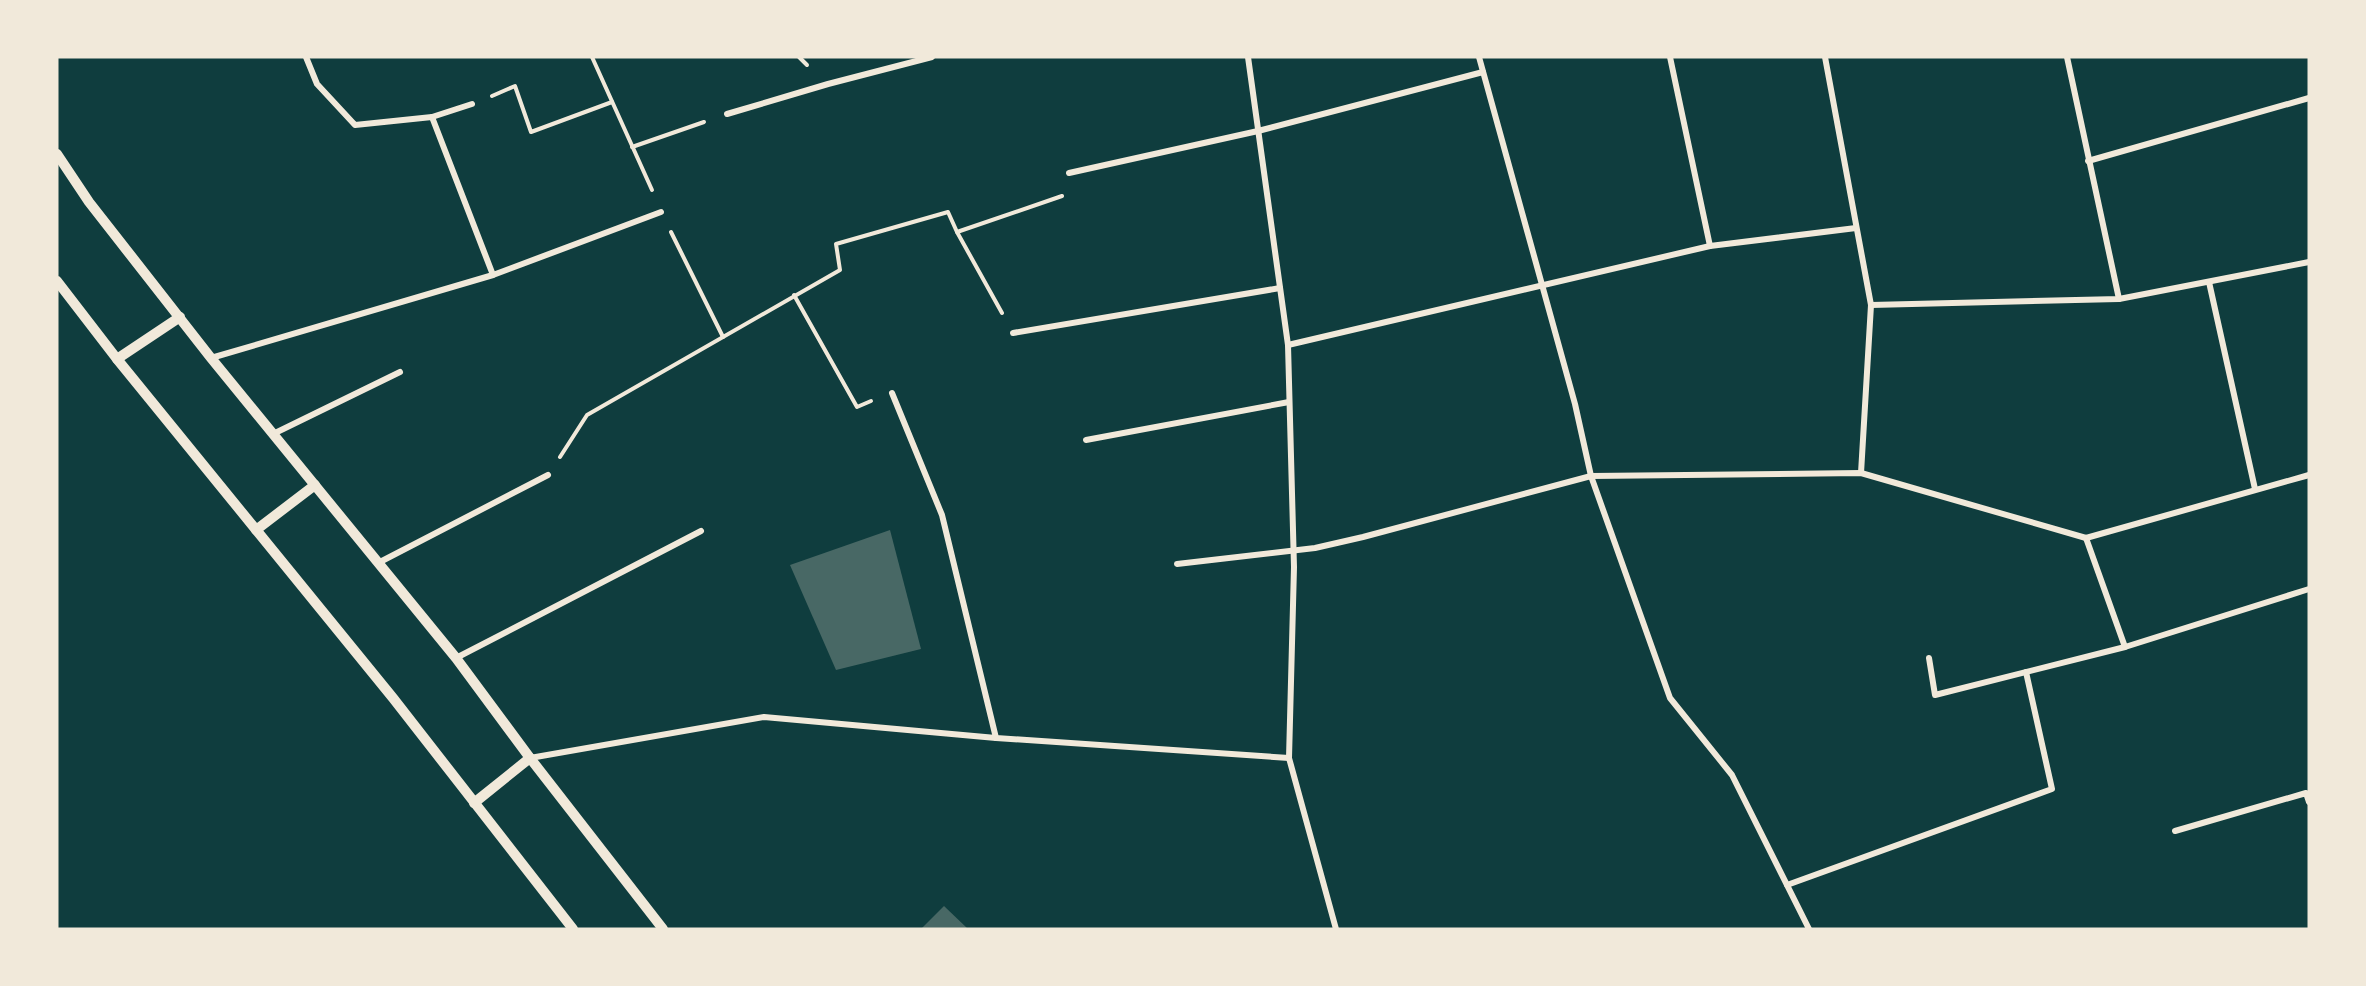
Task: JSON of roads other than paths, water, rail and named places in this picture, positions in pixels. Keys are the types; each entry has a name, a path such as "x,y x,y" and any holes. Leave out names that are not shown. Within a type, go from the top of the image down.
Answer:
{"street":[{"path":"306,57 317,84 355,125 432,117 472,104"},
{"path":"728,114 828,84 932,57"},
{"path":"1248,57 1288,345 1293,550 1289,758 1336,929"},
{"path":"1479,57 1575,404 1591,476 1670,698 1732,775 1809,929"},
{"path":"1670,57 1710,246"},
{"path":"1825,57 1871,305 1861,473"},
{"path":"2067,57 2119,299"},
{"path":"1069,173 1258,131 1483,72"},
{"path":"2088,161 2309,98"},
{"path":"432,117 493,275"},
{"path":"57,154 89,202 211,358 456,658 530,758 663,929"},
{"path":"211,358 493,275 661,212"},
{"path":"1288,345 1710,246 1856,228"},
{"path":"1871,305 2119,299 2309,262"},
{"path":"57,281 117,359 393,698 573,929"},
{"path":"2209,282 2255,489"},
{"path":"1013,333 1280,288"},
{"path":"117,359 180,317"},
{"path":"273,434 400,372"},
{"path":"892,393 942,515 996,738"},
{"path":"1086,440 1289,402"},
{"path":"1177,564 1293,550 1363,537 1591,476 1861,473 2086,538 2309,475"},
{"path":"378,563 548,475"},
{"path":"256,530 315,484"},
{"path":"456,658 701,531"},
{"path":"2086,538 2125,647"},
{"path":"1929,658 1935,695 2125,647 2309,589"},
{"path":"1787,885 2052,789 2026,672"},
{"path":"474,803 530,758 765,717 996,738 1289,758"},
{"path":"2175,831 2306,794 2309,802"}]}
